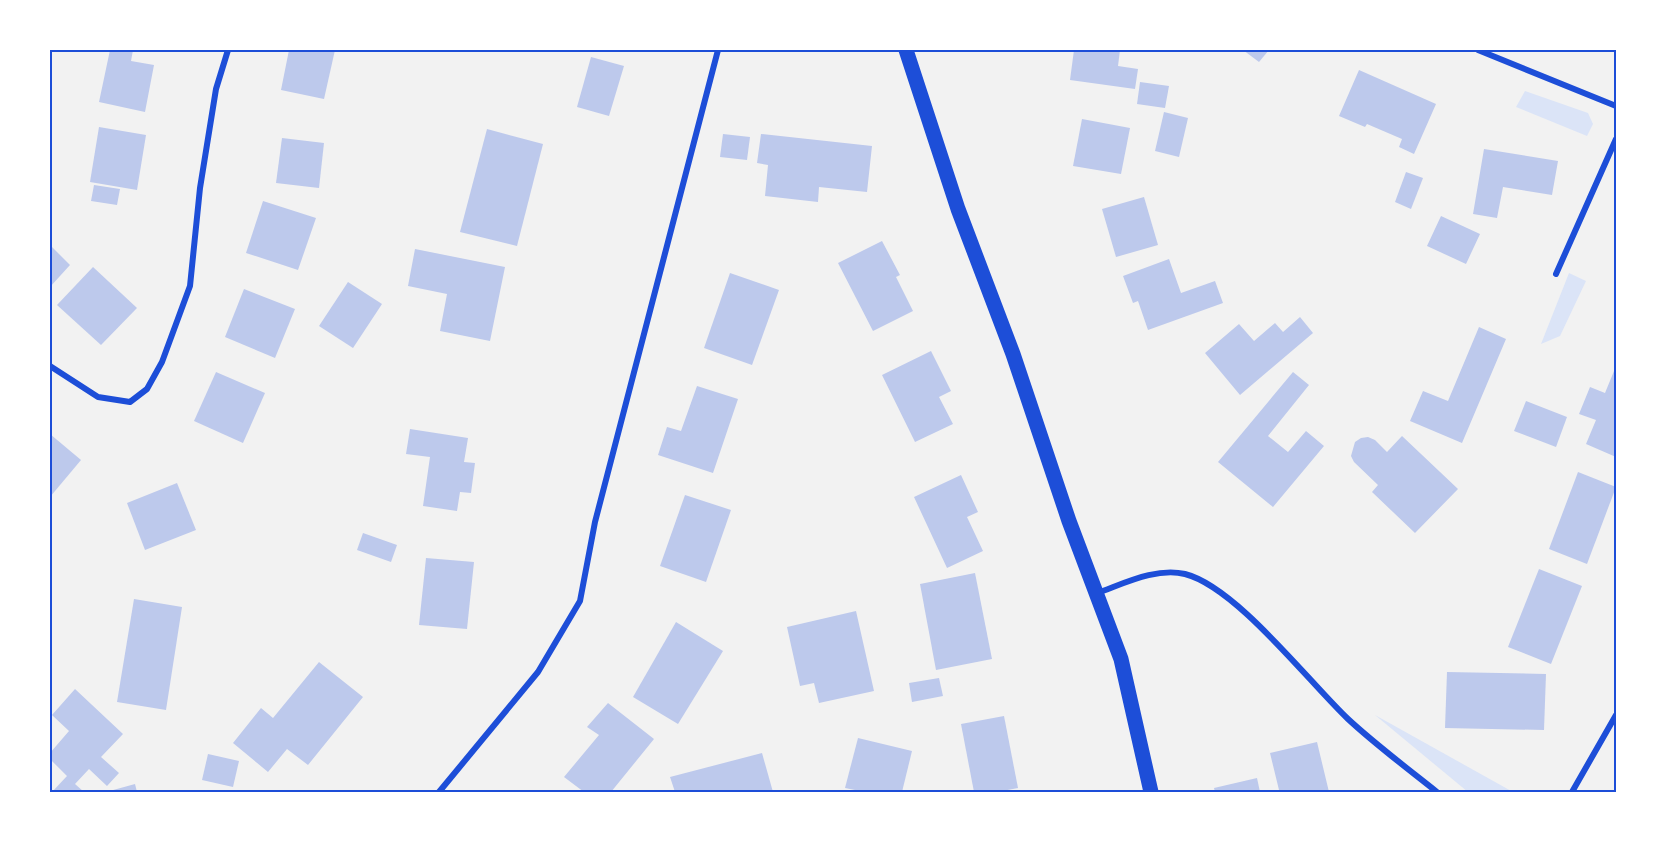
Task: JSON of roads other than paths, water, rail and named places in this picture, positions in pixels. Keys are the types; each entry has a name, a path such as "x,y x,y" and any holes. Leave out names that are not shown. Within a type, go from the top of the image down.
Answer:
{"main road":[{"path":"906,50 958,209 1121,659 1151,792"}],"street":[{"path":"50,366 98,397 130,402 147,389 162,362 189,285 200,188 213,111 228,50"},
{"path":"439,792 538,672 580,601 595,522 718,50"},
{"path":"1478,50 1617,106"},
{"path":"1556,274 1617,139"},
{"path":"1096,593 1155,574 1184,574 1210,584 1234,602 1349,720 1437,792"},
{"path":"1572,792 1617,715"}]}
